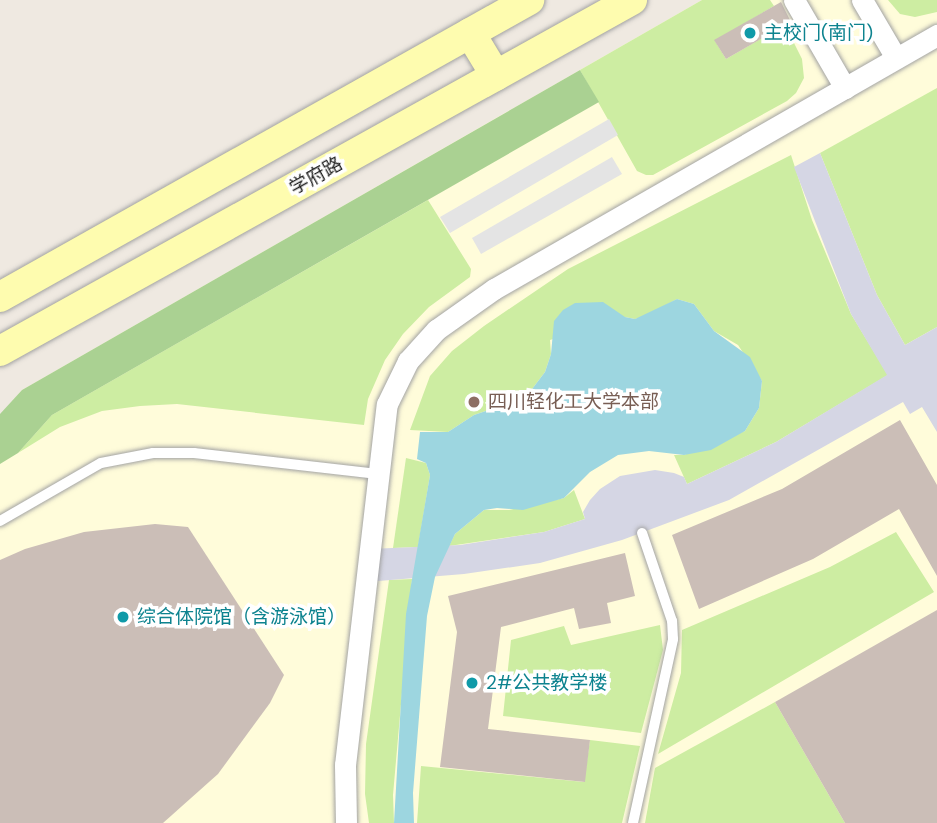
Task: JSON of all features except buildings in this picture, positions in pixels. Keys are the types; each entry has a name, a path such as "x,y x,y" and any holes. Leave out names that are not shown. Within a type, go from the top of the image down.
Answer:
{"main road":[{"path":"0,297 529,0"},
{"name":"学府路","path":"0,351 632,0"},
{"path":"470,33 496,76"}],"street":[{"path":"794,0 845,88"},
{"path":"862,0 896,58"},
{"path":"346,823 345,765 387,404 408,361 436,330 494,289 937,35"}],"lane":[{"path":"0,521 101,463 153,453 194,453 378,474"},
{"path":"633,823 661,705 673,639 672,621 642,533"}],"shaded area":[{"name":"四川轻化工大学本部","path":"702,0 937,0 937,823 0,823 0,415 22,390"},
{"path":"609,119 618,135 450,233 440,217"},
{"path":"820,153 877,295 905,345 937,327 937,432 922,407 910,414 903,402 729,500 622,540 540,563 464,574 366,582 370,549 460,545 544,532 585,519 583,512 590,500 600,489 620,476 655,470 684,477 687,484 776,442 887,375 851,314 794,167"},
{"path":"612,157 622,174 481,254 472,238"}],"green space":[{"path":"702,0 770,0 774,6 715,41 726,59 785,25 802,59 804,78 796,93 787,101 653,175 646,175 637,171 580,70"},
{"path":"888,0 937,0 937,12 915,17 900,14"},
{"path":"580,70 599,102 52,415 18,453 0,464 0,414 22,390"},
{"path":"937,88 937,327 905,345 877,295 820,153"},
{"path":"791,155 812,220 851,314 888,375 776,442 687,484 674,455 684,455 745,431 759,408 762,381 738,345 714,331 694,304 677,299 645,316 635,319 625,317 550,340 551,354 545,372 529,393 515,401 474,415 448,432 410,430 430,376 452,351 484,326 568,269"},
{"path":"428,200 471,269 470,277 429,307 403,334 385,360 368,399 364,425 177,404 140,406 102,411 60,427 18,453 52,415"},
{"path":"406,458 426,463 430,475 418,547 393,548"},
{"path":"574,490 585,519 544,532 449,546 455,534 484,510 509,510 564,498"},
{"path":"896,532 934,592 658,754 681,673 682,630 830,567"},
{"path":"412,579 393,795 394,823 369,823 365,794 366,744 389,580"},
{"path":"660,625 663,650 641,733 503,716 511,640 564,626 571,645"},
{"path":"775,702 845,823 645,823 655,768"},
{"path":"590,740 640,746 622,823 417,823 421,766 584,782"}],"water":[{"path":"677,299 694,304 714,331 750,357 762,381 759,408 745,431 711,450 684,455 649,451 618,455 590,472 564,498 523,510 484,510 455,534 435,577 427,616 413,793 414,823 394,823 406,614 430,475 426,463 417,459 420,432 448,432 474,415 515,401 529,393 545,372 551,354 554,321 563,310 575,303 603,302 625,317 635,319"}],"place":[{"name":"主校门(南门)","path":"750,33"},
{"name":"四川轻化工大学本部","path":"474,402"},
{"name":"综合体院馆（含游泳馆）","path":"123,617"},
{"name":"2#公共教学楼","path":"472,683"}]}
